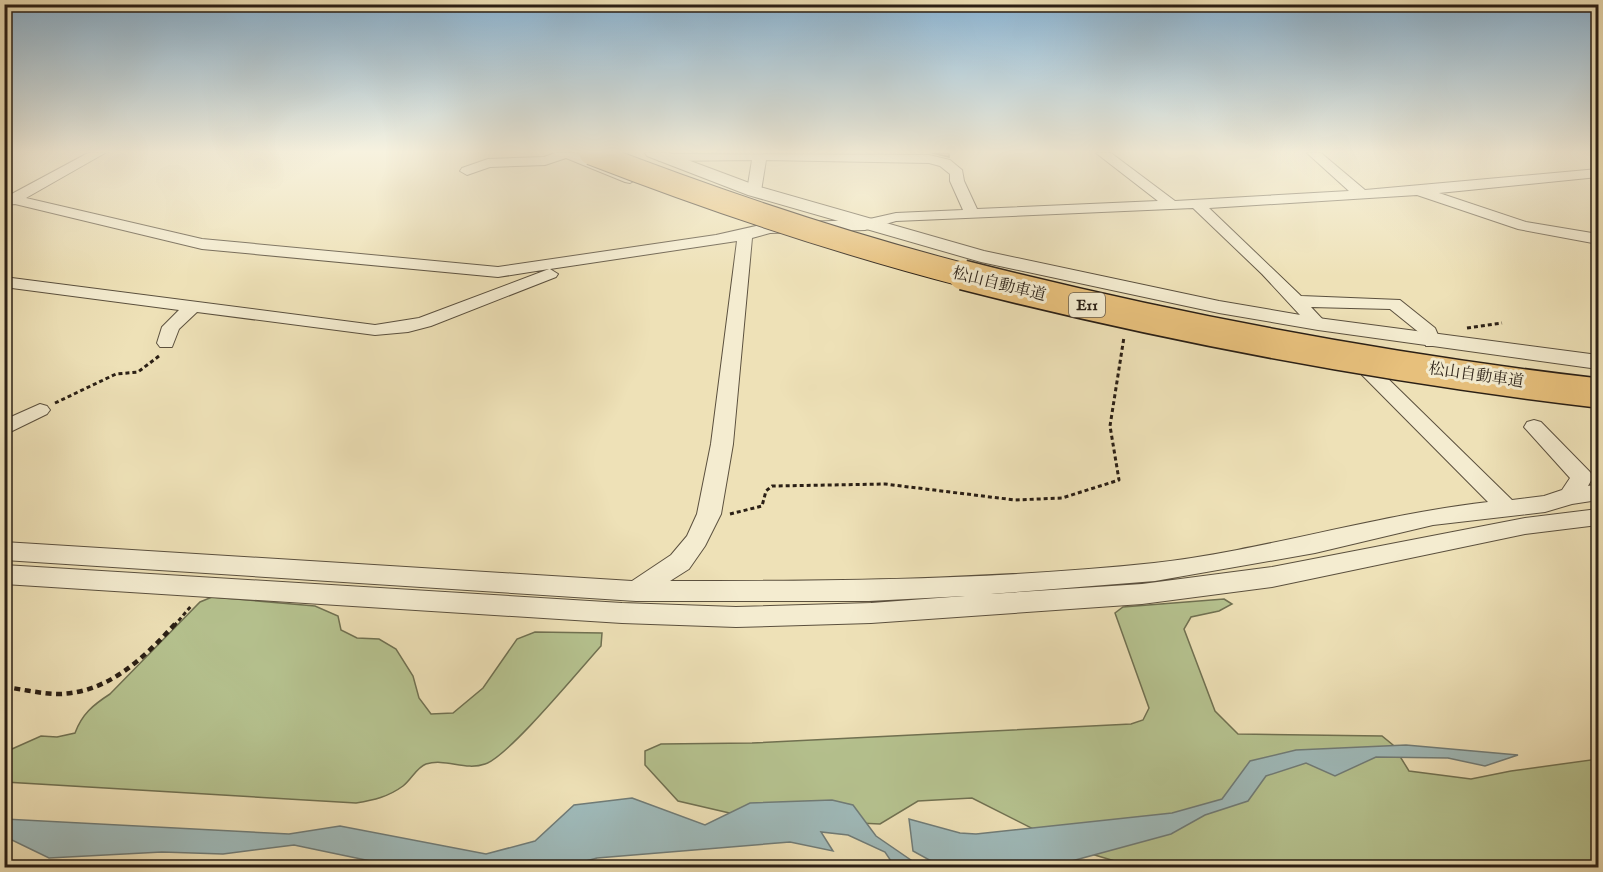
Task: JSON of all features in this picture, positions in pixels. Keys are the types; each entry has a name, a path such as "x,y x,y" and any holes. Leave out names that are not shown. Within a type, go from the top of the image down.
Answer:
{"highway":[{"name":"松山自動車道","path":"696,194 765,218 947,273 1036,294 1234,336 1346,356 1463,375 1599,393"},
{"name":"松山自動車道","path":"734,194 856,233 1043,282 1342,341 1599,376"}],"street":[{"path":"9,202 24,194"},
{"path":"671,194 769,228 940,278 1125,324 1369,371 1599,404"},
{"path":"763,194 865,225 981,256 1209,305 1432,342 1599,362"},
{"path":"963,194 972,214"},
{"path":"1157,194 1172,205"},
{"path":"9,202 202,244 498,272 745,235 769,228 865,225 896,217 1197,204 1365,194"},
{"path":"1429,194 1516,224 1599,238"},
{"path":"1197,204 1268,270 1318,324"},
{"path":"636,591 680,562 697,540 706,520 722,444 745,235"},
{"path":"4,282 359,330 392,329 408,327 446,315 593,259"},
{"path":"1297,302 1394,304 1430,332 1432,342"},
{"path":"166,343 171,327 191,308"},
{"path":"1369,371 1507,508"},
{"path":"4,429 40,410"},
{"path":"1534,427 1582,477 1570,496"},
{"path":"4,551 636,591 738,593 869,591 1111,576 1194,566 1315,544 1433,517 1545,504 1570,496 1599,492"},
{"path":"4,574 622,613 736,617 871,613 1142,594 1272,577 1525,526 1599,517"}],"path":[{"path":"706,520 762,506 766,491 772,486 885,484 1015,500 1062,498 1119,480 1110,426 1125,324"},
{"path":"40,410 116,374 138,372 157,358 166,343"},
{"path":"4,687 60,694 107,684 153,646 209,587"}],"green space":[{"path":"212,597 315,606 338,616 341,630 357,638 379,639 396,649 413,676 419,698 431,714 453,713 483,688 517,639 535,632 602,633 601,646 526,730 496,758 478,766 441,762 426,764 397,790 369,801 356,803 5,782 4,755 41,736 57,737 75,733 89,710 110,694 200,602"},
{"path":"1224,599 1232,604 1219,611 1191,617 1184,629 1215,711 1238,734 1382,736 1393,745 1409,771 1471,779 1598,759 1598,867 1135,867 1071,848 972,798 918,801 880,824 751,818 678,801 645,765 645,751 661,744 752,743 1131,724 1143,720 1149,708 1115,613 1123,607"}],"water":[{"path":"1406,745 1518,755 1485,766 1448,758 1376,757 1335,776 1306,763 1266,776 1248,801 1205,815 1171,834 1057,865 1061,867 942,867 913,851 909,819 960,833 976,834 1172,813 1222,799 1250,761 1296,750"},
{"path":"632,798 705,825 750,803 832,800 853,805 876,836 921,867 895,867 885,852 848,835 821,832 833,851 790,842 597,858 564,867 404,868 294,845 223,854 162,852 49,858 12,840 5,840 5,819 289,834 340,826 486,854 535,841 574,805"}]}
